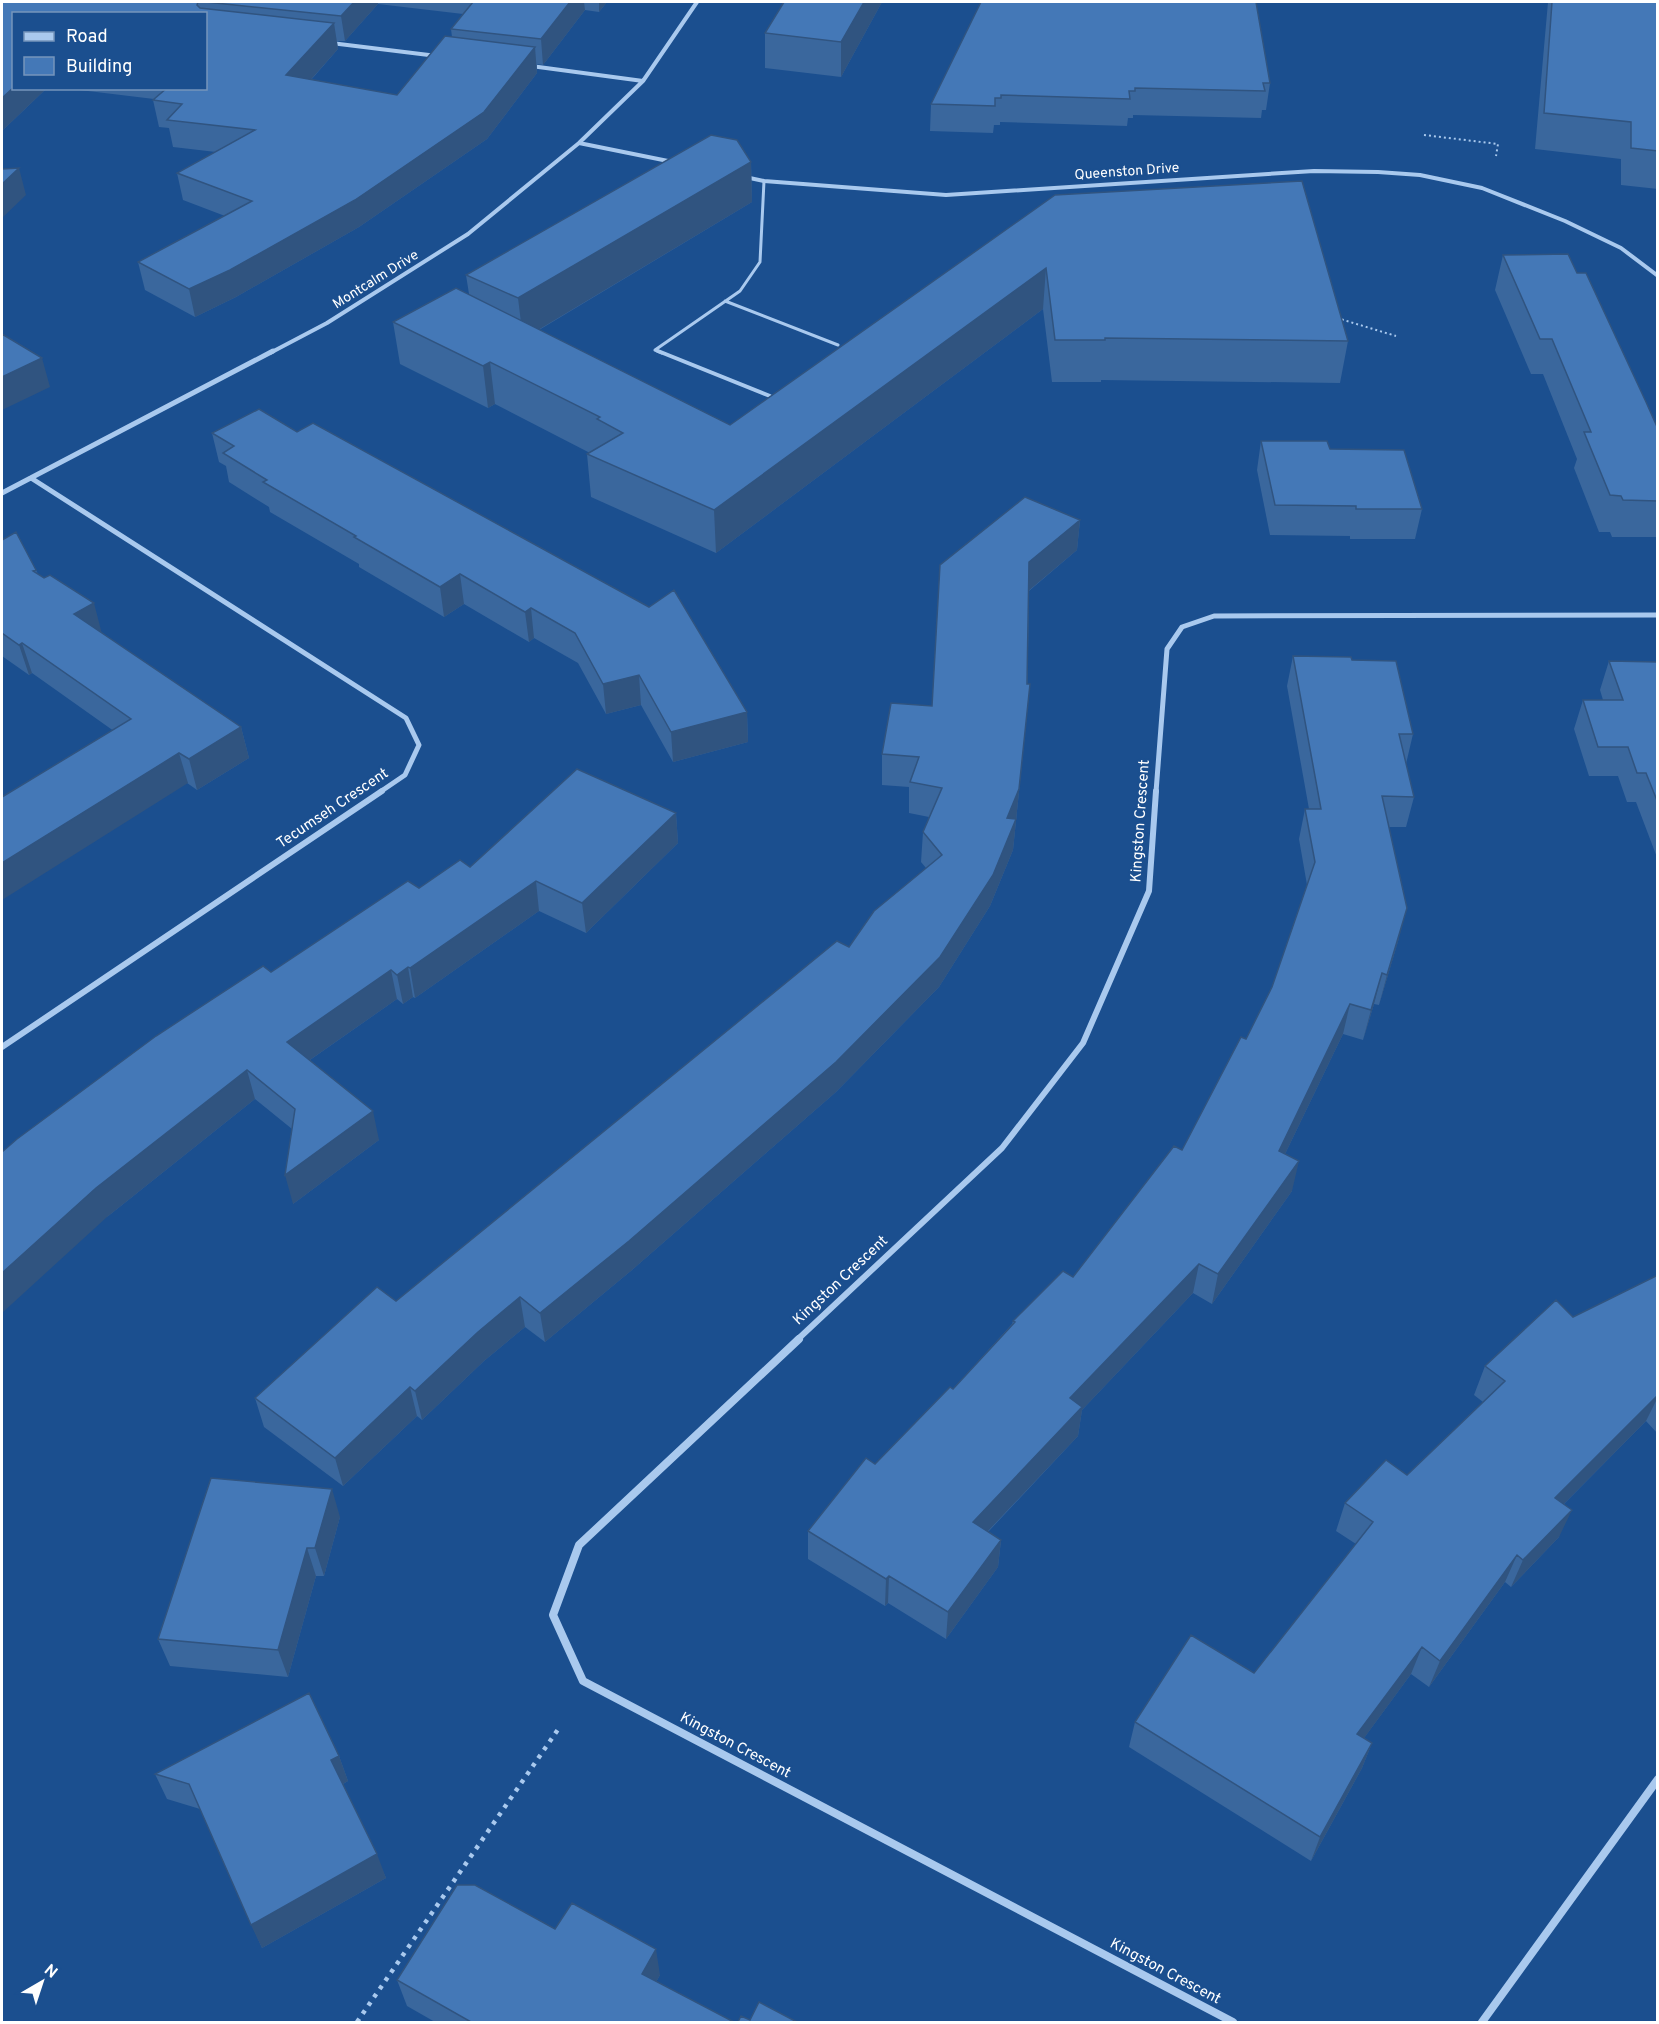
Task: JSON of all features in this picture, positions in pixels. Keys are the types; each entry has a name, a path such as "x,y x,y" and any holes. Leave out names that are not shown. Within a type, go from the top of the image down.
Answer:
{"street":[{"name":"Montcalm Drive","path":"2,493 327,323 468,234 579,143 642,81 697,2"},
{"path":"324,43 442,56"},
{"path":"524,65 642,81"},
{"path":"579,143 674,163"},
{"name":"Queenston Drive","path":"742,177 764,181 946,195 1314,171 1368,170 1397,173 1491,192 1589,231 1643,263 1658,276"},
{"name":"Tecumseh Crescent","path":"2,1047 405,775 419,745 406,718 31,478"},
{"name":"Kingston Crescent","path":"1233,2022 583,1681 553,1615 579,1545 1002,1148 1083,1043 1149,891 1167,649 1182,627 1214,616 1658,615"},
{"path":"1482,2022 1658,1779"}],"lane":[{"path":"764,181 760,262 740,291 655,350 770,396"},
{"path":"725,301 838,345"}],"path":[{"path":"1336,318 1396,336"},
{"path":"357,2022 559,1728"}],"building":[{"path":"2,2 198,2 197,5 200,8 334,23 286,75 397,95 445,36 535,47 484,112 355,200 230,270 189,289 138,262 252,201 177,173 255,130 167,120 182,104 153,100 165,90 207,90 207,12 12,12 12,89 2,98"},
{"path":"206,2 354,2 341,16"},
{"path":"473,2 570,2 541,39 451,29"},
{"path":"784,2 864,2 841,42 765,33"},
{"path":"981,2 1256,2 1270,83 1263,83 1265,91 1135,88 1135,91 1129,91 1130,99 1001,95 1001,98 995,98 995,106 931,104"},
{"path":"1552,2 1658,2 1658,151 1631,148 1631,122 1544,113"},
{"path":"711,135 737,140 751,162 518,298 466,275"},
{"path":"19,168 2,184 2,169"},
{"path":"1302,181 1348,341 1105,338 1105,340 1055,340 1046,268 714,510 587,454 623,433 597,419 600,417 490,362 483,366 393,322 456,288 730,425 1055,195"},
{"path":"1568,254 1577,273 1586,273 1658,429 1658,501 1623,500 1621,496 1610,495 1584,432 1591,432 1552,339 1540,339 1503,255"},
{"path":"2,334 42,358 2,377"},
{"path":"259,409 297,432 313,423 649,607 674,590 747,712 671,732 639,675 603,684 575,633 531,608 525,612 460,574 440,587 263,482 267,480 223,453 234,446 212,433"},
{"path":"1261,441 1327,441 1330,449 1404,450 1422,509 1275,505"},
{"path":"1025,497 1080,520 1029,562 1027,684 1030,684 1019,789 1007,818 1016,819 993,875 940,957 836,1062 629,1241 540,1313 520,1297 478,1332 415,1391 410,1387 335,1458 255,1398 377,1287 396,1301 837,941 849,947 874,911 942,855 923,832 942,788 910,782 919,757 882,754 891,703 932,706 940,565"},
{"path":"16,532 36,570 33,571 44,578 50,575 94,603 74,614 241,727 189,759 179,753 2,863 2,797 131,719 22,643 19,645 2,633 2,540"},
{"path":"1293,656 1351,657 1352,660 1396,661 1413,734 1399,734 1414,797 1382,796 1407,908 1387,975 1382,973 1371,1010 1350,1004 1279,1151 1299,1161 1218,1274 1199,1264 1070,1398 1082,1407 973,1522 1001,1540 948,1612 889,1576 886,1579 808,1531 866,1458 875,1464 950,1387 953,1389 1015,1322 1013,1321 1063,1271 1073,1277 1174,1146 1182,1150 1241,1037 1246,1039 1272,987 1315,862 1305,809 1321,809"},
{"path":"1609,661 1658,662 1658,803 1646,773 1637,773 1628,747 1598,747 1583,700 1623,700"},
{"path":"577,769 676,813 582,903 536,881 410,968 408,967 397,975 391,970 287,1042 373,1111 285,1175 295,1109 247,1070 96,1188 2,1273 2,1152 156,1036 263,966 271,972 408,881 419,888 460,860 470,867"},
{"path":"1658,1275 1658,1395 1555,1498 1572,1510 1523,1560 1517,1555 1440,1661 1422,1647 1357,1734 1372,1743 1320,1837 1135,1722 1191,1635 1254,1673 1373,1522 1345,1503 1386,1460 1407,1475 1505,1381 1485,1366 1556,1300 1573,1317"},
{"path":"211,1478 332,1489 315,1548 307,1548 278,1650 158,1639"},
{"path":"309,1693 339,1756 331,1760 377,1854 251,1925 189,1784 155,1774"},
{"path":"457,1885 475,1885 555,1929 572,1903 656,1949 642,1974 734,2022 471,2022 397,1980"},
{"path":"759,2002 797,2022 738,2022 741,2016 750,2020"}]}
